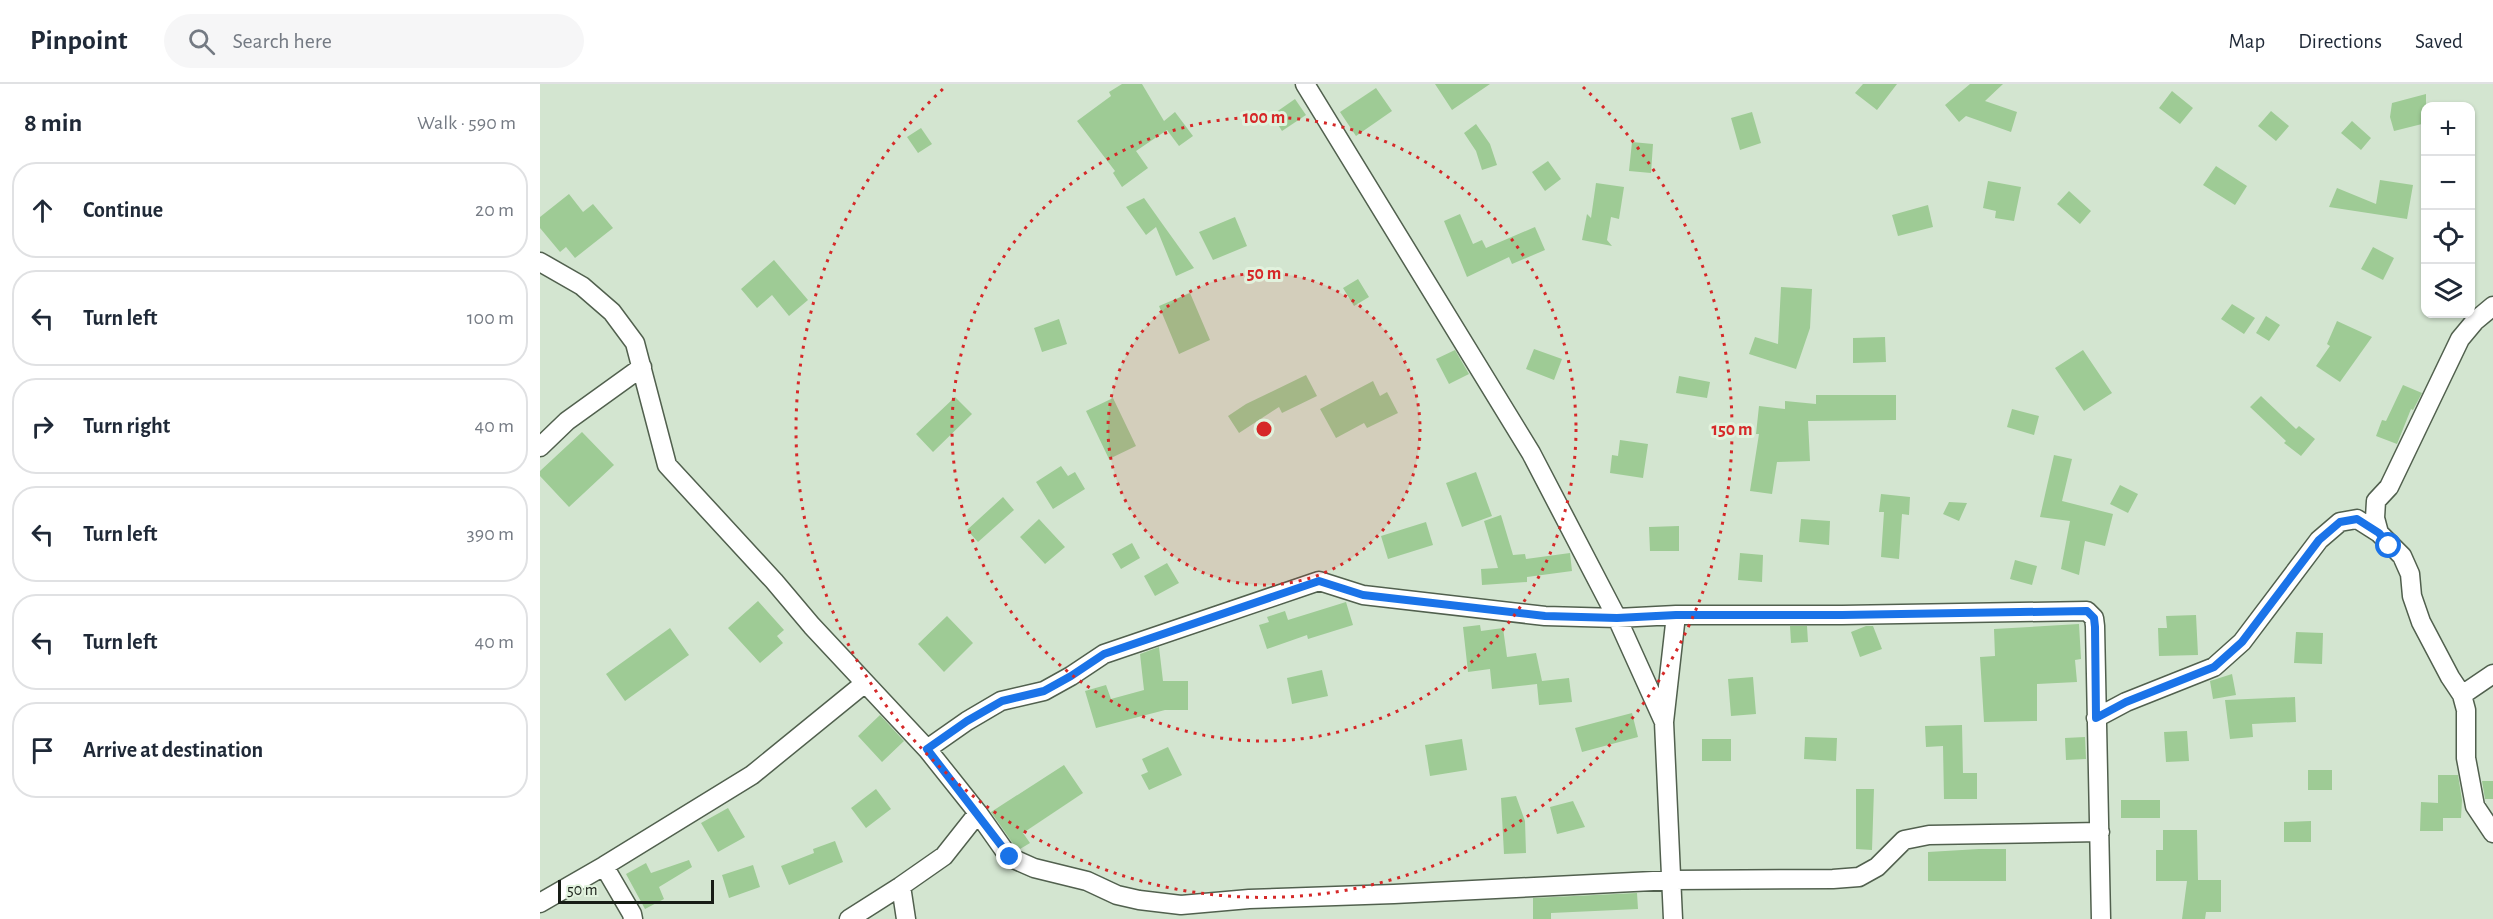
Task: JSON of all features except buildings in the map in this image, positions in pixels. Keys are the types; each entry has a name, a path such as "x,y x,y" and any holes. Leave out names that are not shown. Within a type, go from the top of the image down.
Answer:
{"street":[{"path":"1305,84 1531,453 1617,618 1664,722"},
{"path":"540,262 582,286 612,312 635,343 667,465 927,749 1010,857 1034,868 1087,881 1117,895 1181,905 1250,899 1673,880 1859,877 1877,867 1904,840 1929,835 2100,832"},
{"path":"2379,533 2374,518 2376,501 2389,487 2460,339 2475,321 2493,306"},
{"path":"540,447 567,421 642,367"},
{"path":"2096,718 2126,702 2214,667 2242,642 2319,540 2340,522 2357,519 2379,533 2402,556 2410,574 2412,596 2421,622 2450,677 2463,695 2466,710 2466,758 2471,789 2475,806 2491,826"},
{"path":"927,749 967,721 1002,701 1044,691 1104,654 1319,581 1363,595 1545,616 1617,618 1676,615 1887,615 2087,611 2094,618 2095,627 2101,919"},
{"path":"1673,919 1664,722 1676,615"},
{"path":"2463,695 2493,674"},
{"path":"540,903 752,774 865,683"},
{"path":"849,919 944,856 978,813"},
{"path":"604,866 633,919"},
{"path":"901,886 906,919"}],"route":[{"path":"1010,857 927,749 967,721 1002,701 1044,691 1104,654 1319,581 1363,595 1545,616 1617,618 1676,615 1966,614 2087,611 2094,618 2095,627 2096,718 2126,702 2214,667 2242,642 2319,540 2340,522 2357,519 2379,533 2389,546"}]}
